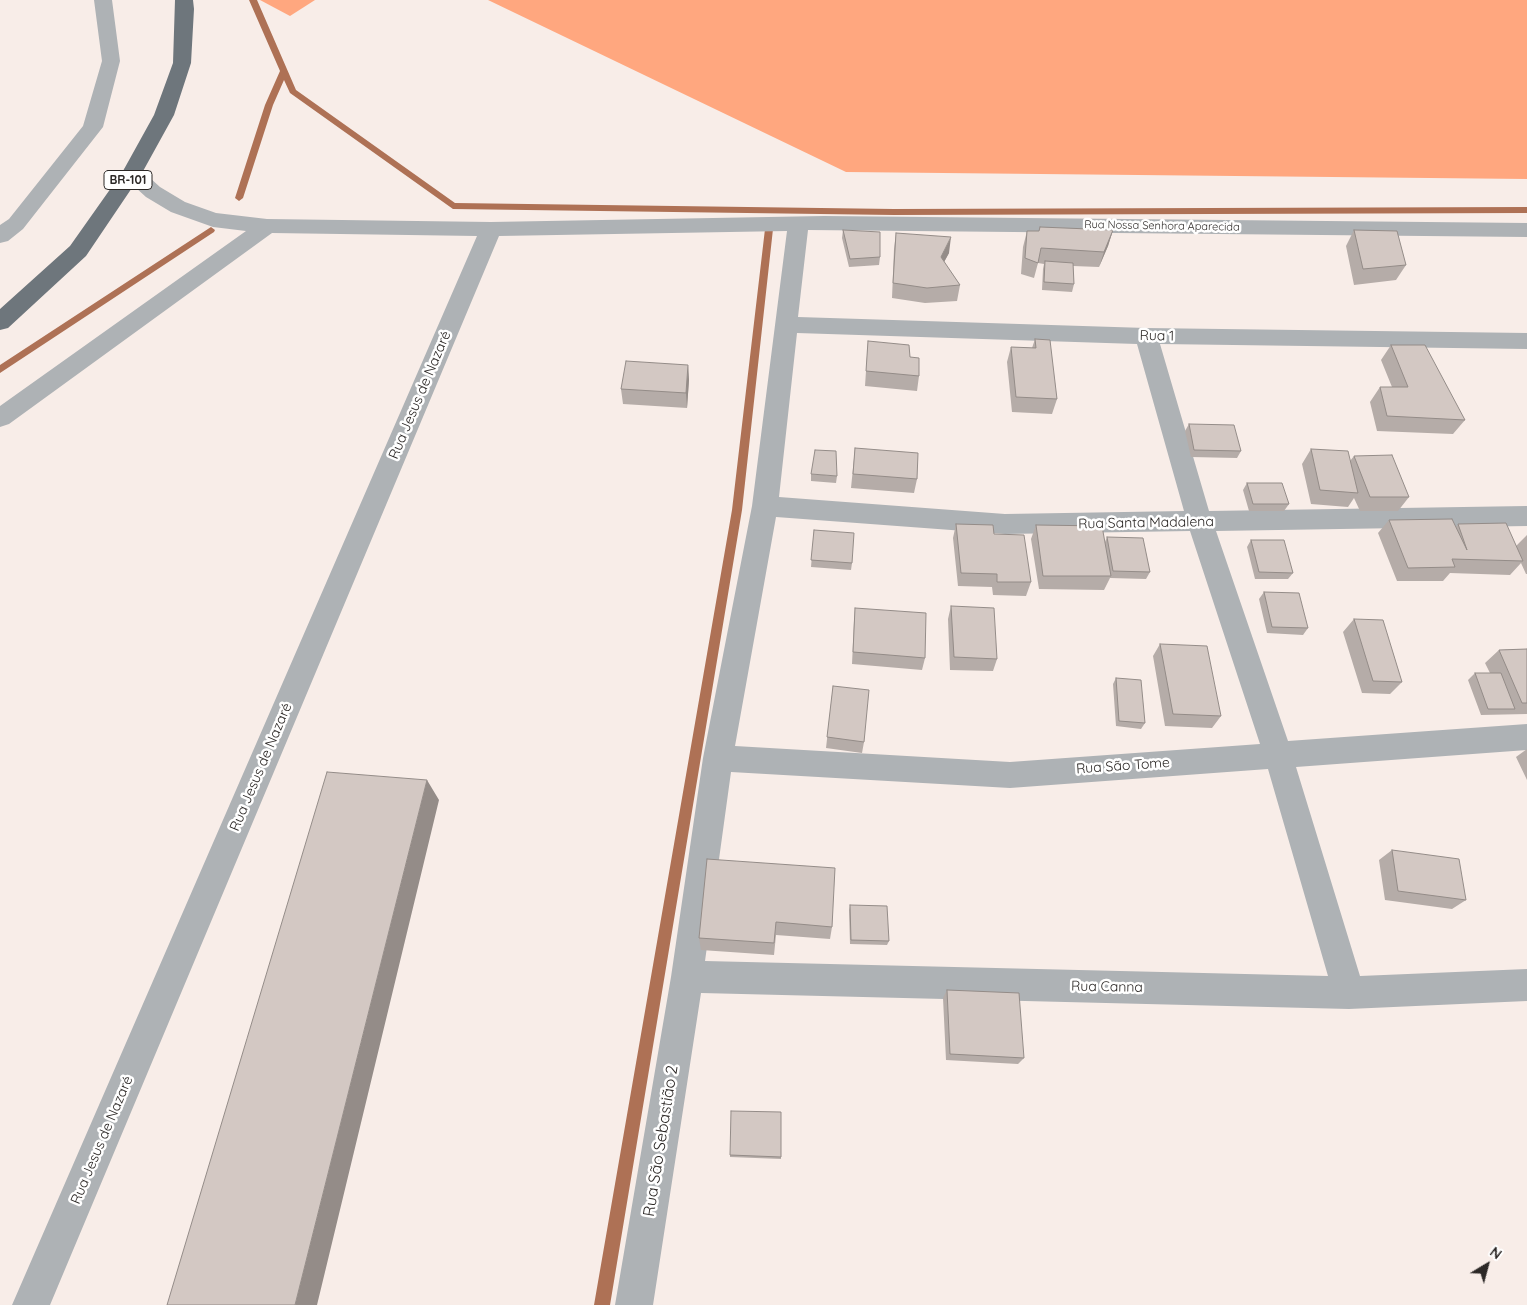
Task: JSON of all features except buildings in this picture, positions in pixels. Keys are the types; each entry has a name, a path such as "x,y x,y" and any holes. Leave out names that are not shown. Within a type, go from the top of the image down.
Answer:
{"highway":[{"name":"BR-101","path":"0,322 78,251 132,173 164,115 182,63 184,0"}],"street":[{"path":"0,236 16,224 92,127 111,61 103,0"},
{"name":"Rua Nossa Senhora Aparecida","path":"132,173 153,192 178,206 213,220 267,226 491,230 834,223 1527,230"},
{"name":"Rua São Sebastião 2","path":"634,1305 687,977 718,758 765,506 798,224"},
{"path":"0,418 267,226"},
{"name":"Rua Jesus de Nazaré","path":"31,1305 491,230"},
{"name":"Rua 1","path":"786,325 1146,336 1527,341"},
{"path":"1146,336 1200,522 1278,755 1349,993"},
{"name":"Rua Santa Madalena","path":"765,506 1005,524 1527,516"},
{"name":"Rua São Tome","path":"718,758 1010,775 1527,737"},
{"name":"Rua Canna","path":"687,977 1349,993 1527,985"}],"shaded area":[{"path":"260,0 315,0 290,16"},
{"path":"488,0 1527,0 1527,179 846,172"}],"waterway":[{"path":"253,0 293,91 453,206 894,212 1527,210"},
{"path":"239,198 269,105 284,71"},
{"path":"602,1305 737,510 769,229"},
{"path":"0,370 211,230"}]}
